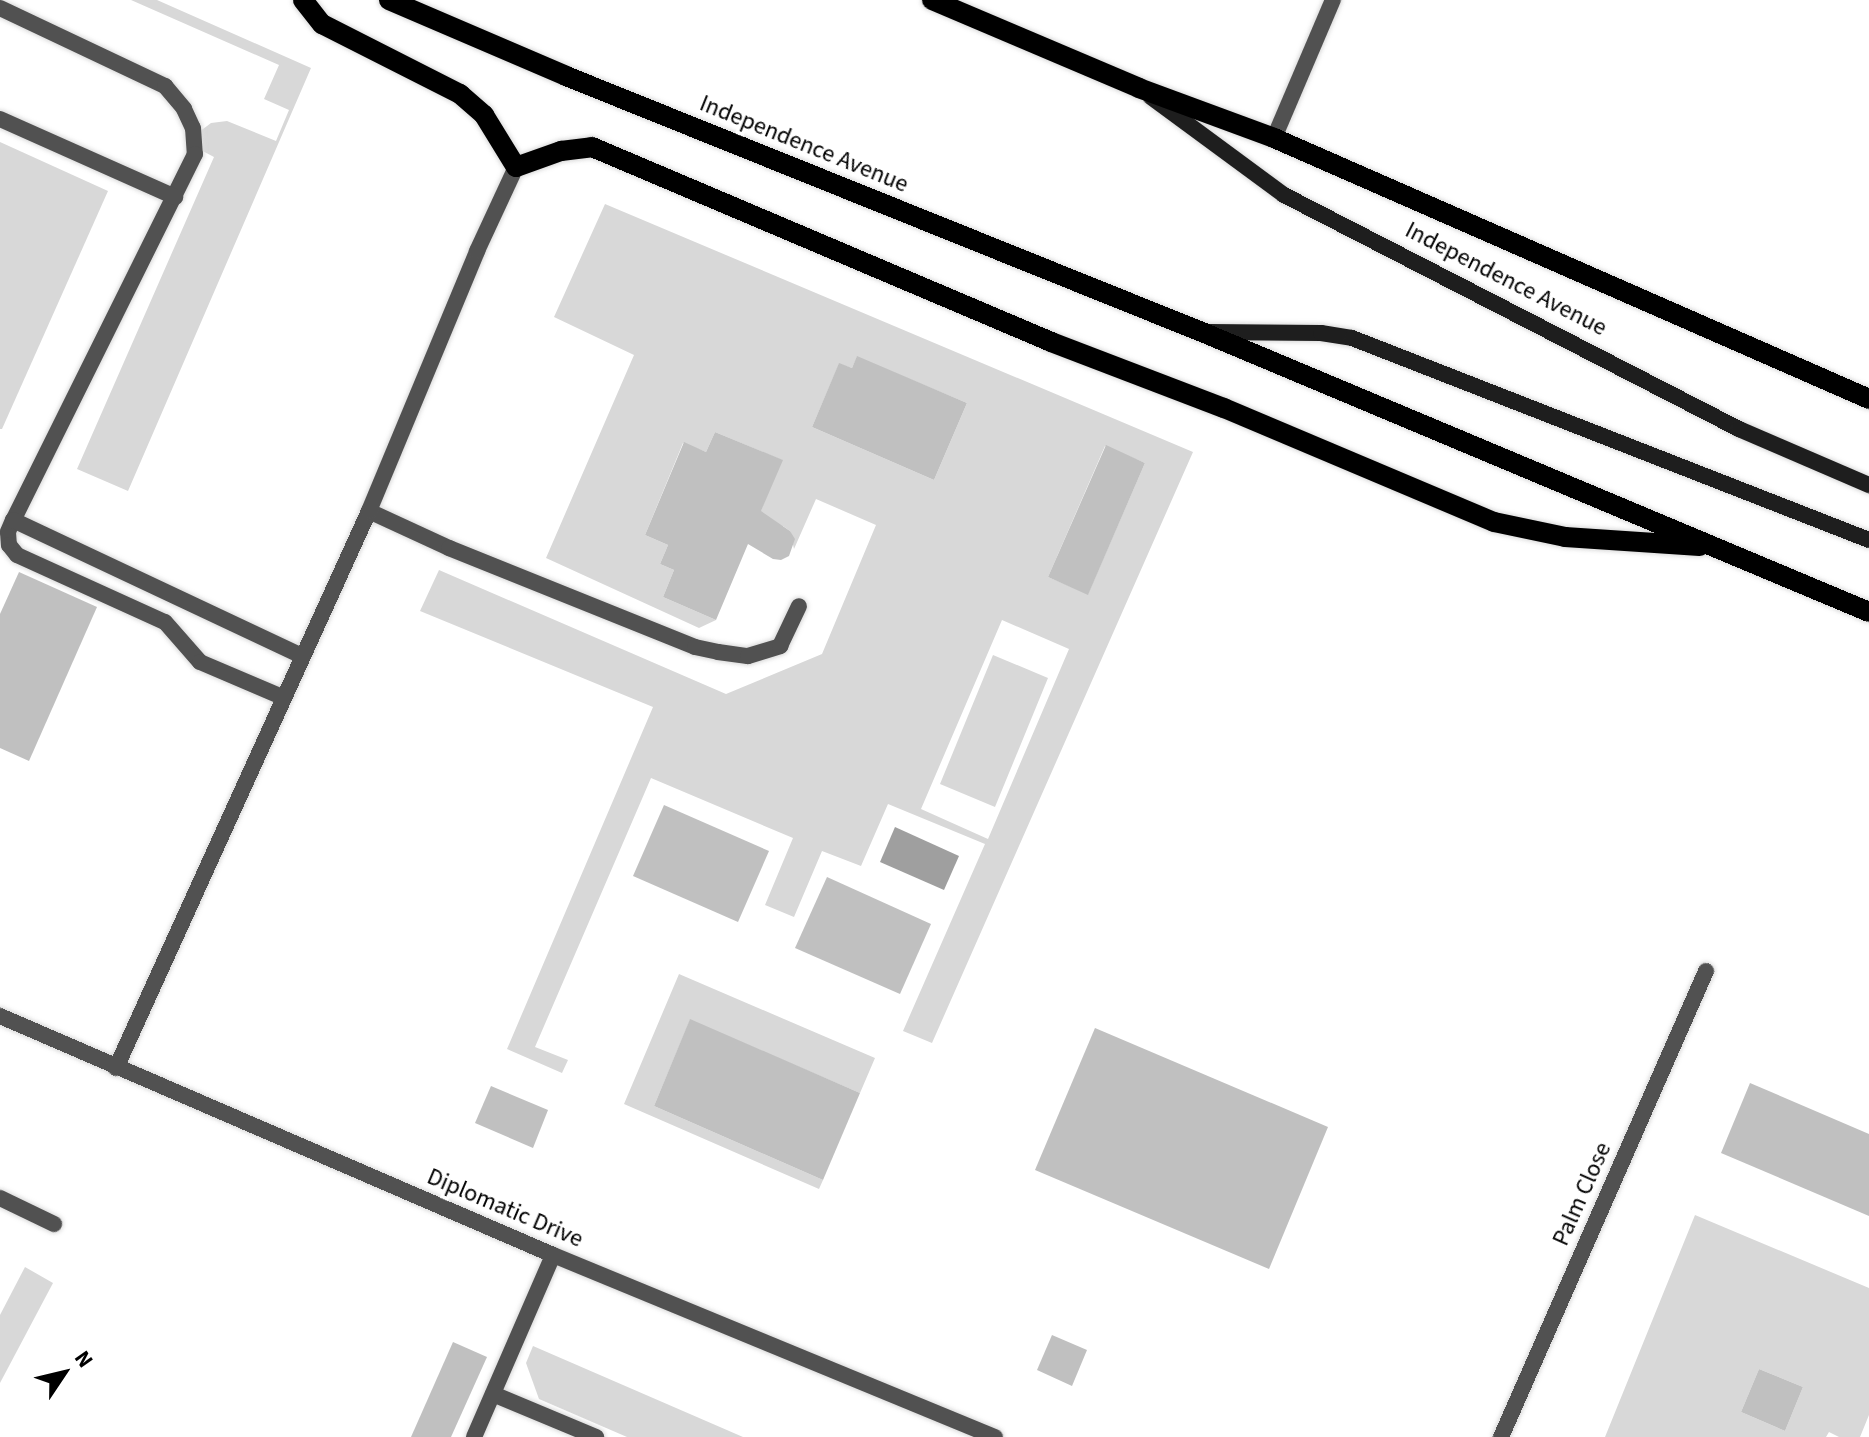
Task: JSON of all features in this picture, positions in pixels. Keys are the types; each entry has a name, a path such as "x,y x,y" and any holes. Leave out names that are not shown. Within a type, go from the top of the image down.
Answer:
{"main road":[{"path":"303,0 322,24 460,94 484,115 516,167 561,151 592,147 1051,342 1224,408 1494,522 1565,537 1716,547"},
{"name":"Independence Avenue","path":"389,0 566,76 1202,332 1869,612"},
{"name":"Independence Avenue","path":"932,0 1139,88 1274,138 1869,399"},
{"name":"Independence Avenue","path":"1139,88 1284,195 1451,277 1739,429 1869,485"},
{"name":"Independence Avenue","path":"1202,332 1321,333 1352,338 1869,540"}],"street":[{"path":"1274,138 1333,0"},
{"path":"0,8 165,86 184,109 193,128 195,154 13,520 8,532 9,545 17,555 165,622 200,662 282,697"},
{"path":"0,119 175,197"},
{"path":"116,1068 300,655 369,511 477,251 516,167"},
{"path":"369,511 449,548 695,647 748,656 780,646 799,606"},
{"path":"13,520 300,655"},
{"name":"Palm Close","path":"1501,1437 1706,971"},
{"name":"Diplomatic Drive","path":"0,1016 553,1255 995,1437"},
{"path":"0,1198 54,1224"},
{"path":"474,1437 553,1255"},
{"path":"493,1394 596,1437"}],"shaded area":[{"path":"131,0 157,0 311,68 128,491 77,469 214,157 193,146 199,132 211,123 227,121 276,141 289,110 264,99 279,65"},
{"path":"0,142 108,191 2,429 0,429"},
{"path":"605,204 1193,452 932,1043 903,1031 985,844 888,804 861,866 822,851 794,917 765,905 793,838 651,778 535,1047 568,1060 562,1073 507,1049 653,707 420,611 439,570 726,694 822,654 876,525 816,499 794,549 790,531 783,526 756,522 782,460 715,432 706,452 683,443 645,535 668,545 660,564 674,570 663,597 716,620 699,628 546,558 634,355 554,317","holes":["857,357 967,403 934,480 812,427 839,364 852,368","1105,446 1145,463 1088,594 1048,577","1002,620 1069,649 988,839 921,809"]},
{"path":"993,655 1048,678 995,807 940,784"},
{"path":"895,827 959,856 944,890 880,862"},
{"path":"679,974 875,1058 860,1093 690,1020 654,1106 823,1180 819,1189 624,1104"},
{"path":"1695,1215 1869,1288 1869,1415 1860,1437 1839,1437 1829,1432 1826,1437 1605,1437","holes":["1759,1369 1803,1387 1785,1431 1741,1412"]},
{"path":"25,1267 53,1283 0,1383 0,1315"},
{"path":"533,1346 743,1437 627,1437 539,1399 526,1363"}],"building":[{"path":"857,356 967,403 934,480 812,427 839,363 852,368"},
{"path":"715,432 783,460 761,511 790,531 795,539 789,556 781,560 773,559 748,544 716,620 663,597 674,570 660,564 668,545 645,535 684,442 706,452"},
{"path":"1106,445 1145,463 1088,595 1048,577"},
{"path":"19,572 97,607 29,761 0,748 0,614"},
{"path":"664,805 769,851 738,922 633,876"},
{"path":"827,877 931,924 900,994 795,948"},
{"path":"690,1019 860,1093 823,1180 654,1106"},
{"path":"1095,1028 1328,1127 1269,1269 1035,1170"},
{"path":"1750,1083 1869,1134 1869,1216 1721,1153"},
{"path":"491,1086 548,1110 533,1148 475,1123"},
{"path":"1052,1335 1087,1350 1072,1386 1037,1370"},
{"path":"453,1342 487,1357 451,1437 411,1437"},
{"path":"1759,1369 1803,1387 1785,1431 1741,1412"}]}
